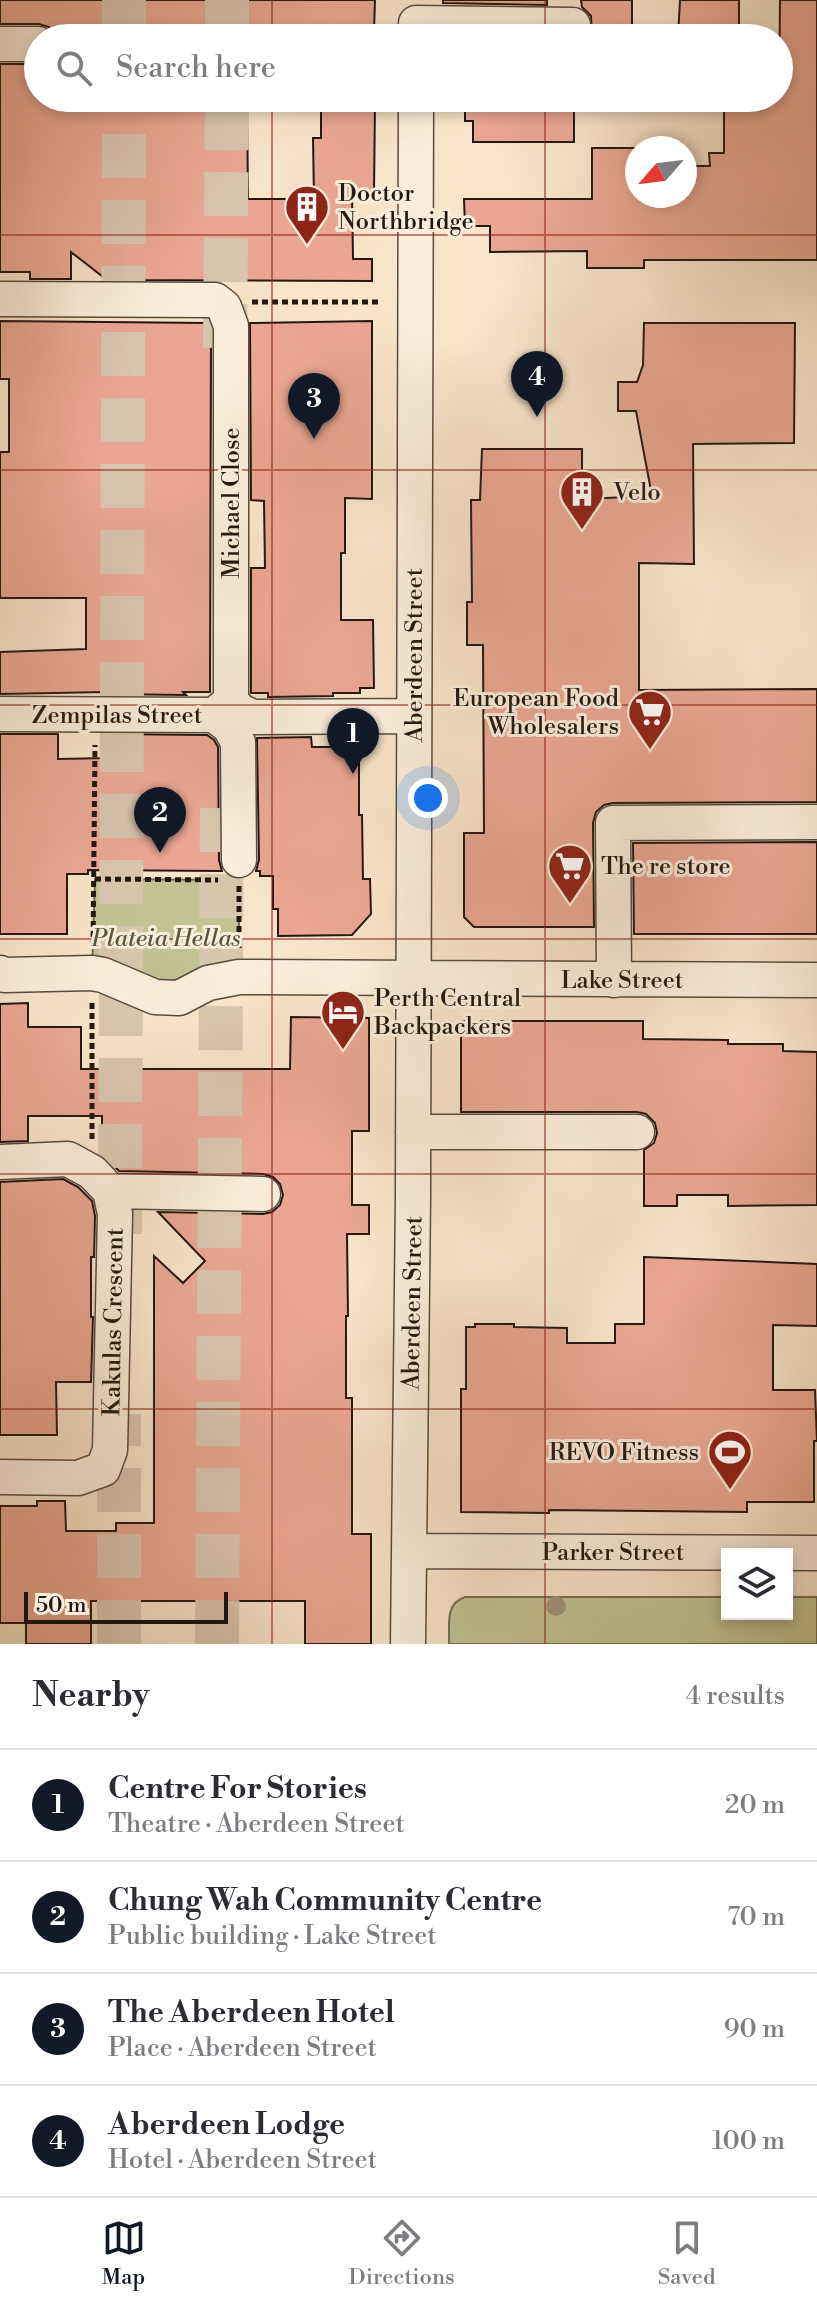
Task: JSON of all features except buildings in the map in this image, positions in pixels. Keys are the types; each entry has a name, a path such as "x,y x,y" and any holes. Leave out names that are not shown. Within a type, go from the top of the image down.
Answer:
{"street":[{"path":"416,20 542,24"},
{"path":"0,44 24,44"},
{"name":"Aberdeen Street","path":"408,1644 416,112"},
{"path":"0,299 215,300 224,307"},
{"name":"Michael Close","path":"222,708 231,326 224,307"},
{"path":"222,708 238,742 239,870"},
{"name":"Zempilas Street","path":"0,714 222,708 253,717 414,716"},
{"path":"614,980 613,823 817,822"},
{"name":"Lake Street","path":"1,976 92,973 155,997 179,998 208,983 239,977 817,980"},
{"path":"413,1132 637,1132"},
{"path":"0,1162 68,1159 92,1172 110,1191 263,1194"},
{"name":"Kakulas Crescent","path":"0,1477 78,1478 103,1469 110,1450 111,1434 115,1214 110,1191"},
{"name":"Parker Street","path":"409,1551 817,1553"}],"path":[{"path":"224,307 241,302 380,302"},
{"path":"95,879 239,870 239,977"}],"green space":[{"name":"Plateia Hellas","path":"95,879 239,880 239,977 178,997 92,973"},
{"path":"465,1597 721,1597 721,1620 793,1620 793,1597 817,1597 817,1644 449,1644 451,1610 458,1600"}],"tunnel":[{"path":"124,0 124,24"},
{"path":"227,0 227,24"},
{"path":"120,1234 124,112"},
{"path":"225,348 227,112"},
{"path":"217,1644 222,796"},
{"path":"119,1414 119,1644"}],"place":[{"name":"Doctor Northbridge","path":"307,246"},
{"name":"Aberdeen Lodge","path":"537,417"},
{"name":"The Aberdeen Hotel","path":"314,439"},
{"name":"Velo","path":"582,531"},
{"name":"European Food Wholesalers","path":"650,751"},
{"name":"Centre For Stories","path":"353,774"},
{"name":"Chung Wah Community Centre","path":"160,853"},
{"name":"The re store","path":"570,905"},
{"name":"Perth Central Backpackers","path":"343,1051"},
{"name":"REVO Fitness","path":"730,1491"}]}
